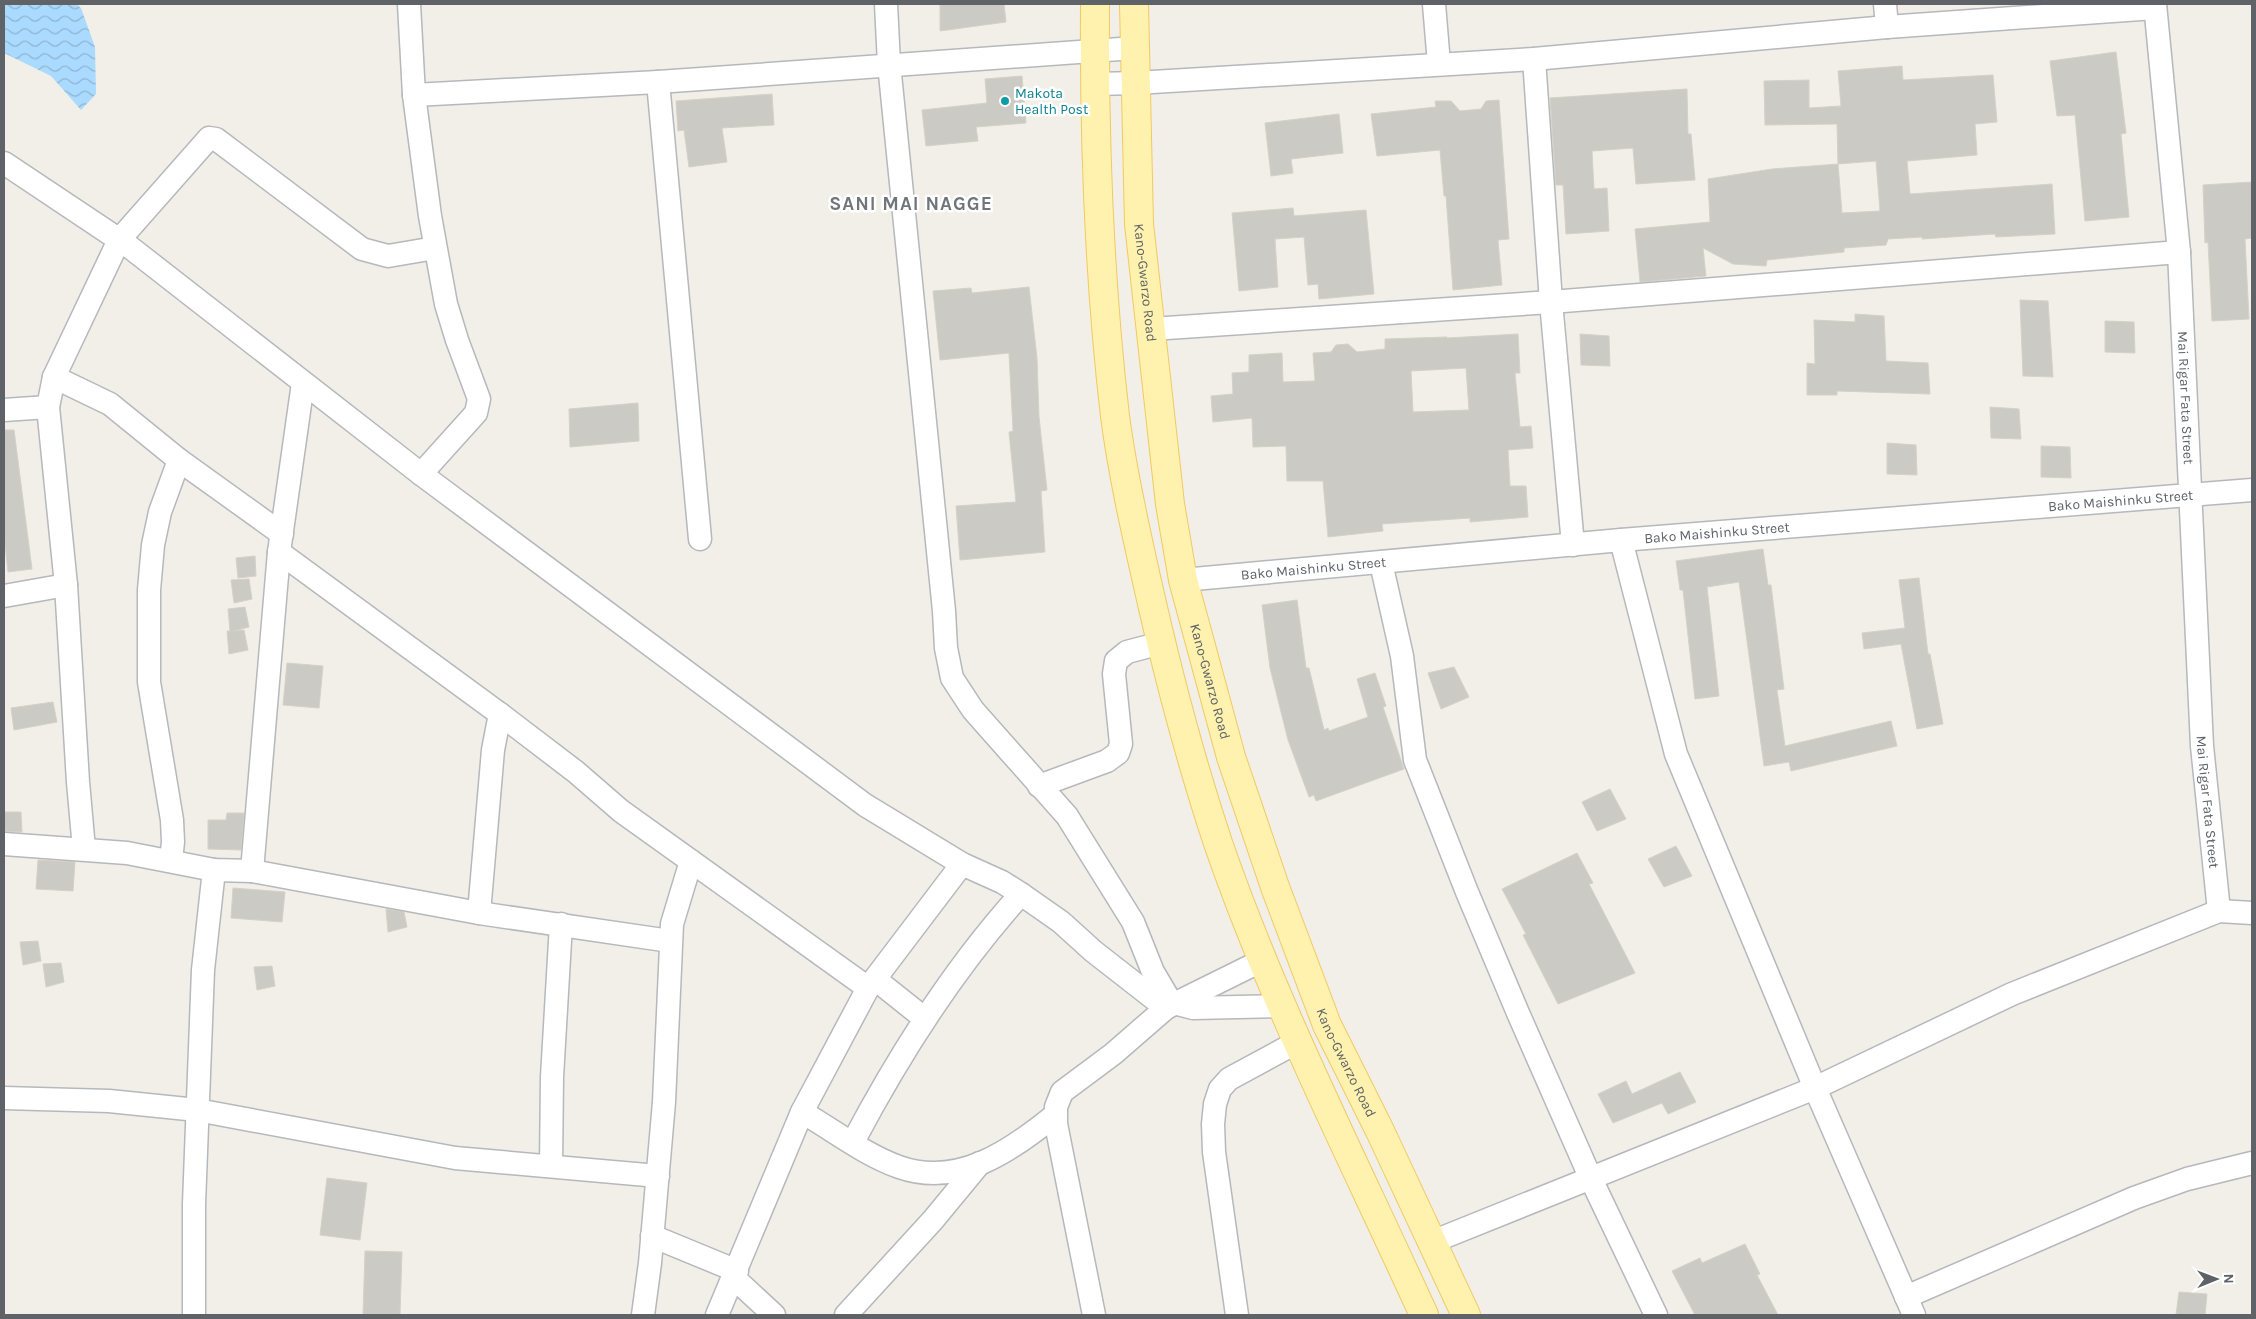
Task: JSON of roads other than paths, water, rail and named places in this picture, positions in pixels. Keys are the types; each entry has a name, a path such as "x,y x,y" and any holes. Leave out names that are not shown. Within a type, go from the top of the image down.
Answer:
{"main road":[{"path":"1095,4 1095,84 1106,320 1115,416 1126,488 1161,643 1192,759 1215,833 1263,960 1347,1154 1424,1315"},
{"name":"Kano-Gwarzo Road","path":"1134,4 1139,224 1170,504 1183,580 1231,757 1275,887 1327,1025 1380,1131 1466,1315"}],"street":[{"path":"409,4 414,95 435,248 449,313 479,399 476,412 421,474"},
{"path":"886,4 889,64 944,611 946,648 952,678 973,710 1067,816 1133,922 1153,972 1171,1005"},
{"path":"1434,4 1439,64"},
{"path":"1885,4 1887,27"},
{"path":"1095,84 1534,59 1887,27 2155,6"},
{"name":"Mai Rigar Fata Street","path":"2155,6 2179,252 2192,494 2202,746 2218,911"},
{"path":"414,95 658,82 1134,48"},
{"path":"1534,59 1551,302 1573,545"},
{"path":"658,82 700,539"},
{"path":"84,849 66,585 48,407 54,377 118,240 209,138 216,139 362,250 388,256 435,248"},
{"path":"4,163 118,240 421,474 865,805 962,864 1002,882 1021,894 1061,922 1093,951 1171,1005 1193,1008 1282,1006"},
{"path":"1152,329 1551,302 2179,252"},
{"path":"54,377 110,404 281,543 576,772 621,811 871,984 924,1018"},
{"path":"252,871 281,543 304,383"},
{"path":"4,410 48,407"},
{"path":"171,860 173,842 172,820 149,682 149,590 153,545 160,512 179,460"},
{"name":"Bako Maishinku Street","path":"1183,580 1381,564 1621,540 2252,490"},
{"path":"1621,540 1676,754 1815,1088 1910,1306 2134,1198 2187,1179 2252,1163"},
{"path":"1381,564 1402,656 1415,760 1467,892 1591,1179 1656,1315"},
{"path":"4,596 66,585"},
{"path":"1039,786 1108,761 1118,753 1121,744 1114,674 1116,661 1127,652 1161,643"},
{"path":"479,913 493,750 500,714"},
{"path":"4,844 84,849 171,860 214,870 252,871 479,913 670,941"},
{"path":"643,1315 664,1102 670,941 672,924 691,861"},
{"path":"717,1315 802,1112 871,984 962,864"},
{"path":"194,1315 194,1204 203,970 214,870"},
{"path":"852,1142 924,1018 972,952 1021,894"},
{"path":"1432,1242 1815,1088 2012,994 2218,911 2252,913"},
{"path":"551,1166 552,1077 562,924"},
{"path":"1094,1315 1055,1115 1057,1101 1062,1092 1113,1054 1171,1005 1263,960"},
{"path":"1238,1315 1214,1152 1213,1124 1215,1104 1220,1089 1229,1079 1298,1041"},
{"path":"4,1098 109,1101 197,1110 456,1158 658,1176"},
{"path":"802,1112 880,1159 920,1172 940,1173 980,1163 1000,1155 1023,1141 1055,1115"},
{"path":"846,1315 933,1220 980,1163"},
{"path":"652,1236 735,1274 774,1315"}],"water":[{"path":"4,4 76,4 81,8 95,47 96,94 81,110 51,76 4,53"}],"place":[{"name":"Makota Health Post","path":"1005,101"}],"district":[{"name":"SANI MAI NAGGE","path":"911,203"}]}
